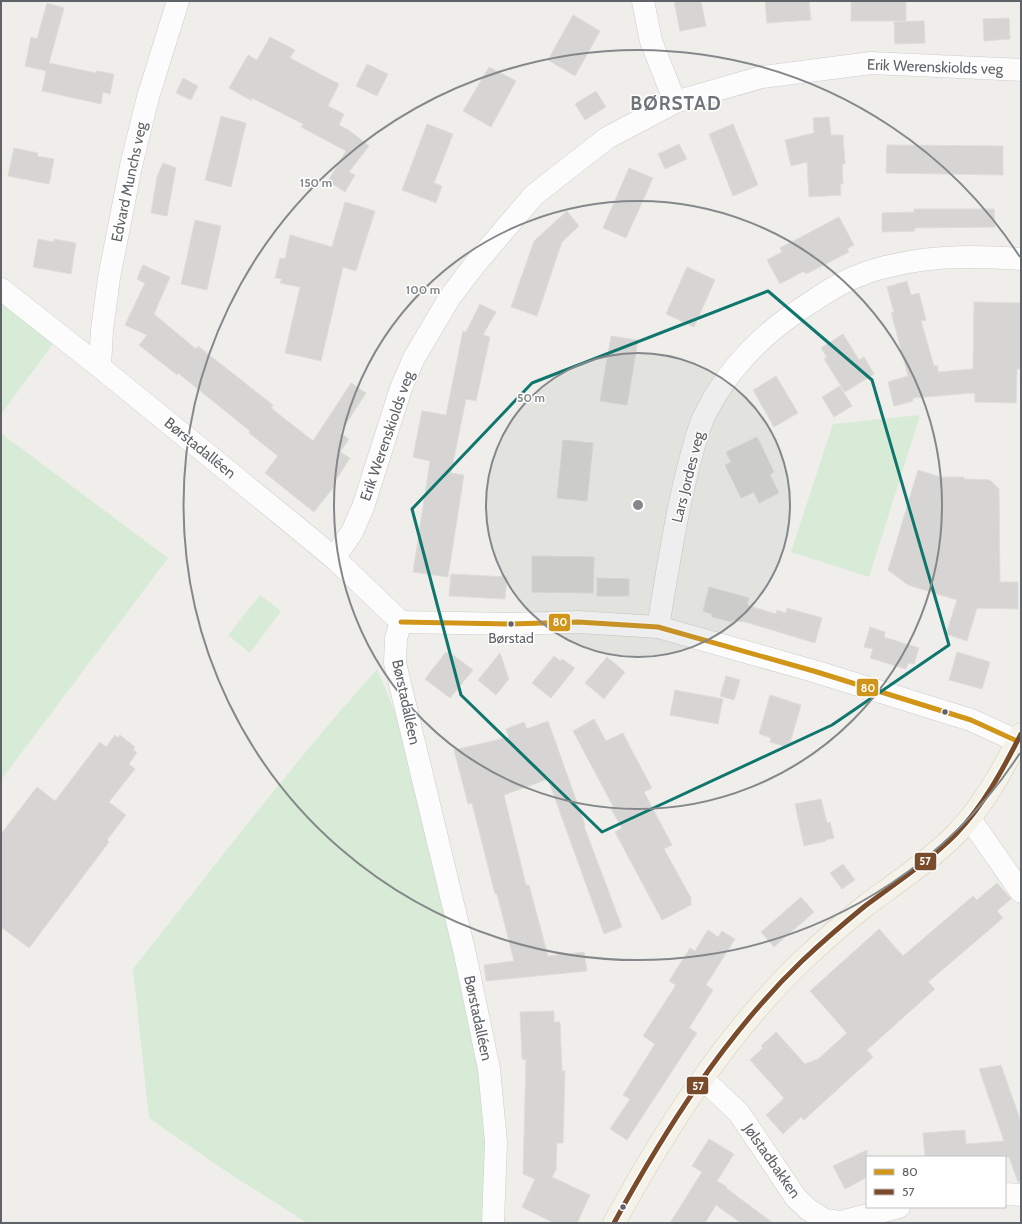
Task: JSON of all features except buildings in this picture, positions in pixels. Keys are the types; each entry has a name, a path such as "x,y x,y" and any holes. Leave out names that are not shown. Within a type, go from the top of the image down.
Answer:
{"main road":[{"path":"614,1223 648,1161 703,1079 770,994 801,962 831,935 956,834 970,819 988,794 1019,737"}],"street":[{"name":"Edvard Munchs veg","path":"100,367 102,330 109,278 131,166 148,97 178,1"},
{"path":"643,1 651,41 675,102"},
{"name":"Erik Werenskiolds veg","path":"334,558 352,532 363,507 400,388 408,370 433,324 450,297 476,263 534,195 607,138 675,102 762,77 871,63 1021,70"},
{"name":"Lars Jordes veg","path":"658,627 676,520 692,449 703,421 716,396 730,374 758,343 776,326 805,306 834,287 863,274 896,264 930,259 968,256 1021,258"},
{"name":"Børstadalléen","path":"1,290 100,367 334,558 401,622 396,638 395,663 465,954 489,1069 496,1142 493,1223"},
{"path":"401,622 510,624 578,622 658,627 818,672 971,720 1019,737"},
{"path":"970,819 1021,892"},
{"name":"Jølstadbakken","path":"703,1079 739,1113 796,1198 809,1210 825,1220 841,1222 895,1208"},
{"path":"1006,1194 1021,1195"}],"highlighted area":[{"path":"768,291 872,380 949,645 832,725 602,832 461,695 412,509 532,383"}],"green space":[{"path":"1,302 53,344 1,414"},
{"path":"920,415 869,577 791,552 833,424"},
{"path":"2,434 168,558 1,780 1,435"},
{"path":"260,595 281,611 250,653 228,635"},
{"path":"377,669 397,717 478,1057 486,1151 483,1223 307,1223 221,1168 149,1118 133,969 283,779"}],"transit line":[{"name":"80","path":"401,622 510,624 578,622 658,627 817,672 971,720 1017,741"},
{"name":"57","path":"614,1223 654,1153 698,1085 747,1020 802,961 825,940 865,906 924,863 956,834 984,799 1021,734"}],"place":[{"name":"Børstad","path":"511,624"}],"district":[{"name":"BØRSTAD","path":"676,103"}]}
